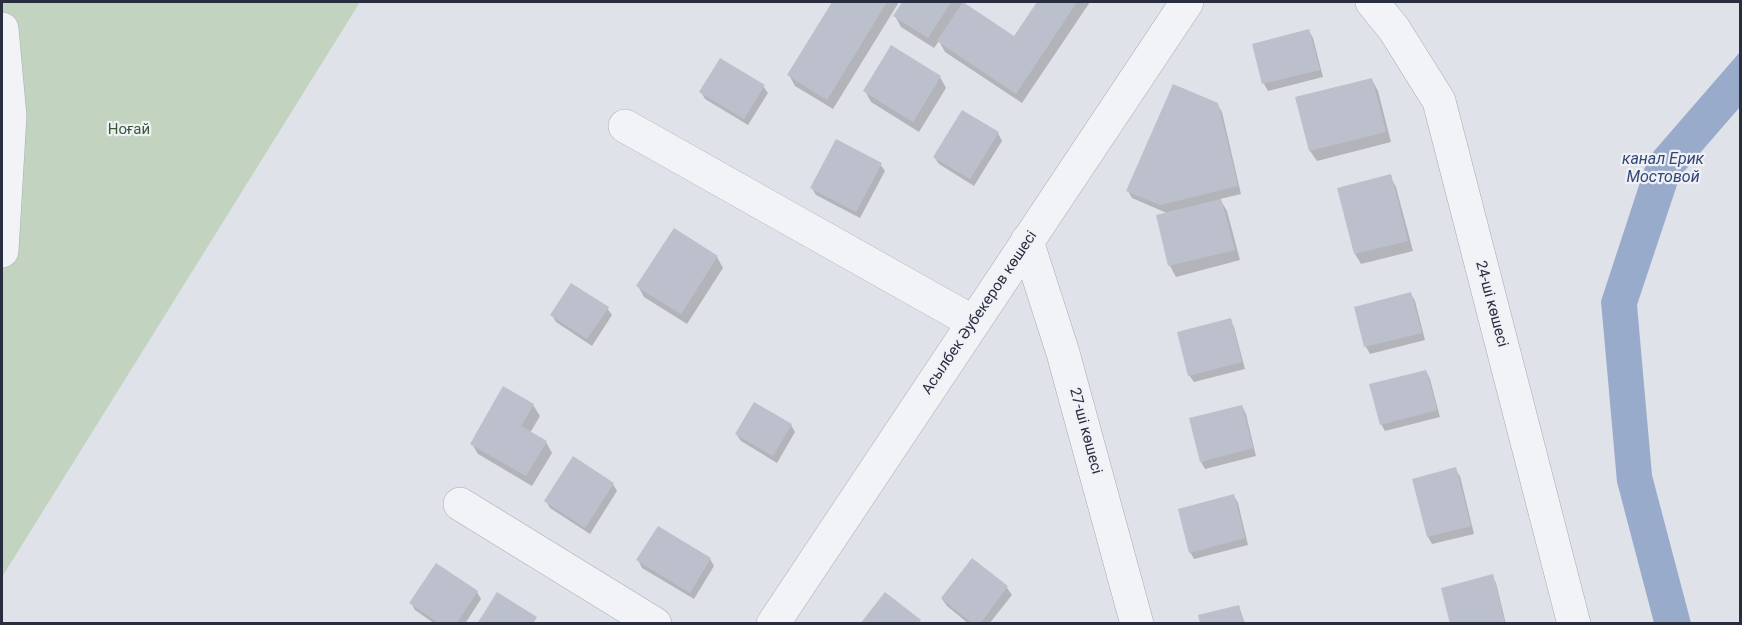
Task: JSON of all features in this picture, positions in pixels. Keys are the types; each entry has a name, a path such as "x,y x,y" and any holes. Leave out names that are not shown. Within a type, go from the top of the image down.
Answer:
{"street":[{"name":"Асылбек Әубекеров көшесі","path":"772,624 1186,2"},
{"name":"24-ші көшесі","path":"1372,2 1394,29 1438,101 1574,624"},
{"path":"2,30 10,116 2,251"},
{"path":"625,126 973,322"},
{"name":"27-ші көшесі","path":"1028,241 1063,353 1137,624"},
{"path":"460,504 655,624"}],"green space":[{"name":"Ноғай","path":"2,2 360,2 2,577"}],"water":[{"name":"канал Ерик Мостовой","path":"1740,52 1740,107 1680,176 1637,305 1652,475 1691,623 1654,623 1617,482 1601,301 1648,158"}],"building":[{"path":"832,2 887,2 827,100 787,75"},
{"path":"902,2 951,2 928,38 893,16"},
{"path":"963,2 1014,36 1037,2 1077,2 1016,94 937,41"},
{"path":"1309,29 1320,70 1262,84 1252,44"},
{"path":"891,45 941,76 913,122 863,91"},
{"path":"720,58 765,85 744,119 699,92"},
{"path":"1372,78 1386,132 1309,151 1295,97"},
{"path":"1173,84 1218,103 1238,186 1160,205 1126,191"},
{"path":"962,110 999,132 970,179 933,157"},
{"path":"836,139 882,163 856,212 810,188"},
{"path":"1391,174 1408,241 1354,254 1337,188"},
{"path":"1221,199 1235,250 1168,266 1156,215"},
{"path":"674,228 718,256 681,314 636,286"},
{"path":"571,283 609,307 587,339 550,315"},
{"path":"1411,292 1422,333 1364,347 1354,307"},
{"path":"1231,318 1242,362 1188,376 1177,332"},
{"path":"1426,370 1437,410 1380,425 1369,384"},
{"path":"503,386 534,404 521,426 547,441 526,476 470,444"},
{"path":"754,402 792,424 773,456 735,434"},
{"path":"1242,405 1253,448 1200,462 1189,418"},
{"path":"573,456 614,483 585,528 544,501"},
{"path":"1456,467 1471,526 1427,537 1412,479"},
{"path":"1234,494 1245,538 1189,553 1178,509"},
{"path":"658,526 711,558 690,593 636,560"},
{"path":"972,558 1008,586 980,624 973,624 941,598"},
{"path":"436,563 478,591 456,624 440,624 409,603"},
{"path":"1493,574 1505,624 1450,624 1441,588"},
{"path":"497,592 537,617 533,624 477,624"},
{"path":"885,592 921,620 919,624 860,624"},
{"path":"1239,605 1244,624 1200,624 1198,615"}]}
